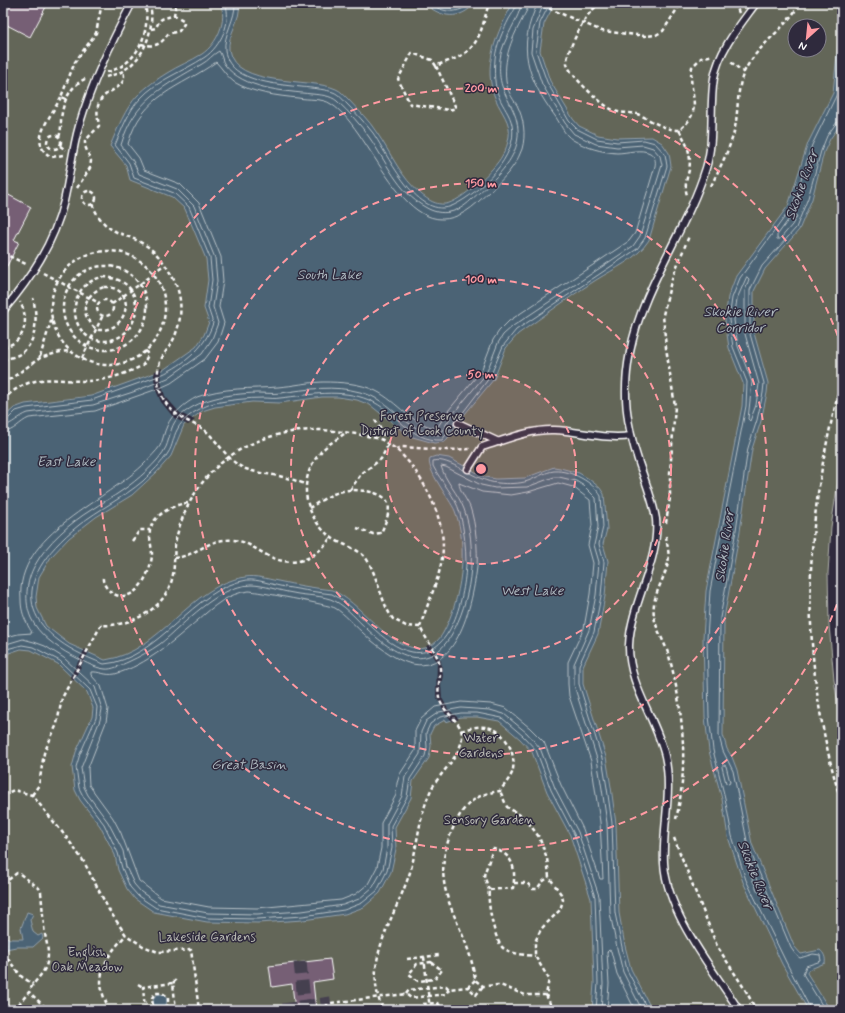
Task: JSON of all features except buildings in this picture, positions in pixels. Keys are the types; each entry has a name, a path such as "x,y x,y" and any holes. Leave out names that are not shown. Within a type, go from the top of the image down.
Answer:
{"lane":[{"path":"3,311 36,270 52,238 64,199 79,127 97,75 132,3"},
{"path":"739,1010 679,917 666,884 664,846 668,775 660,739 640,695 630,660 629,648 632,621 651,558 656,534 656,520 653,505 627,419 625,387 636,327 644,304 706,168 710,151 713,88 718,64 728,45 756,3"},
{"path":"458,423 499,442"},
{"path":"468,469 482,447 540,431 553,430 611,437 631,436"}],"path":[{"path":"60,146 67,152 58,157 52,157 41,148 40,144 44,125 61,97 75,62 96,33 102,3"},
{"path":"97,75 106,77 123,71 134,62 145,45 151,29 150,3"},
{"path":"174,15 176,3"},
{"path":"436,66 455,59 470,49 480,34 489,3"},
{"path":"536,3 607,32 656,35 667,27 681,3"},
{"path":"601,3 592,9 583,23 567,60 568,68 573,76 611,110 633,113 664,128 679,130"},
{"path":"710,188 734,132 738,93 744,73 752,60 787,22 800,3"},
{"path":"141,44 156,46 162,43 168,34 182,28 183,20 174,15 163,17 156,28 151,29"},
{"path":"412,53 432,60 436,66 456,108 449,110 410,104 398,79 412,53"},
{"path":"679,130 691,119 694,109 691,72 692,67 701,58 718,55"},
{"path":"731,62 744,73"},
{"path":"83,194 82,198 84,203 88,205 92,204 96,199 94,193 88,191 83,194 74,191 90,168 91,161 85,146 85,141 99,126 99,104 107,92 120,86 123,82 125,77 123,71"},
{"path":"61,97 66,99"},
{"path":"679,130 688,146 690,157 685,188 688,198"},
{"path":"55,135 59,137 61,141 60,146 55,149 51,148 47,142 49,138 55,135"},
{"path":"92,204 99,219 106,227 145,245 159,256 174,280 178,292 180,315 175,336 164,354 158,370 157,379 162,397 173,413 199,426 219,445 227,457 246,469 286,477 305,484"},
{"path":"675,822 682,785 680,711 669,656 657,629 653,614 658,589 668,564 665,530 670,498 670,473 675,423 675,401 666,348 663,315 671,281 691,229"},
{"path":"108,250 128,254 138,258 154,273 164,297 165,313 161,330 146,350 126,362 116,364 95,363 82,358 71,351 59,337 52,318 51,301 58,281 71,264 89,254 108,250"},
{"path":"3,253 26,265"},
{"path":"112,304 164,265"},
{"path":"107,266 128,271 141,283 148,304 147,314 139,333 131,341 112,351 95,351 87,348 71,333 66,323 63,304 69,287 84,272 107,266"},
{"path":"43,273 99,303"},
{"path":"104,276 112,277 128,284 132,289 136,300 137,310 131,326 124,333 110,340 98,341 92,338 81,328 74,313 76,299 79,292 88,282 104,276"},
{"path":"104,287 117,289 124,296 126,308 122,320 109,330 96,329 85,313 88,297 93,292 104,287"},
{"path":"3,360 19,355 29,345 36,316 33,298"},
{"path":"99,303 106,300 112,304"},
{"path":"3,347 16,342 23,330 26,318 20,301"},
{"path":"99,303 98,310 103,315"},
{"path":"103,315 108,315 112,311 112,304"},
{"path":"82,358 103,315"},
{"path":"40,358 52,318"},
{"path":"3,400 6,396 24,383 32,381 66,379 100,380 120,375 143,366 148,356 146,350"},
{"path":"3,384 40,358 53,353 71,351"},
{"path":"842,380 821,468 814,519 810,579 815,678 822,726 842,804"},
{"path":"3,393 6,396"},
{"path":"375,420 383,433 382,440"},
{"path":"32,795 39,785 44,753 57,724 62,698 98,630 101,625 118,625 141,617 152,608 169,589 174,572 174,558 180,525 189,503 202,483 227,457 262,439 290,432 321,430 382,440 396,449 430,496 442,533 443,561 440,576 420,627 439,661 440,673 438,688 440,700 448,713 457,721 461,731 460,747 436,780 423,808 411,868 404,889 388,922 381,944 376,972 379,998 383,1010"},
{"path":"344,434 321,451 312,463 305,484 309,508 315,519 331,537 358,551 366,559 392,619 406,626 420,627"},
{"path":"350,490 361,474 381,459 388,445"},
{"path":"396,449 402,447 462,450 482,447"},
{"path":"309,508 334,493 350,490 382,495 388,504 381,533 374,534 357,528"},
{"path":"103,578 104,584 114,595 122,596 136,591 146,574 151,560 150,530 153,523 166,511 178,504 189,503"},
{"path":"132,541 140,530 150,530"},
{"path":"174,558 186,557 215,541 228,540 246,542 273,558 297,561 305,559 320,551 331,537"},
{"path":"461,731 472,727 491,728 500,734 509,745 512,754 513,768 508,780 500,791 485,793 462,810 450,835 444,857 443,872 449,906 469,951 475,980 483,986 500,985 525,995 546,995"},
{"path":"3,795 14,790 32,795 77,851 108,910 126,934 143,946 158,952 191,950 198,1010"},
{"path":"500,791 507,807 525,818 539,837 547,858 549,877 561,894 562,906 557,914 541,929 535,942 535,956 549,979 546,995 553,1010"},
{"path":"674,833 676,844 717,946 746,991 756,1010"},
{"path":"489,890 513,888 514,883 512,861 504,853 493,849 484,875 489,890 489,907 502,947 509,951 535,956"},
{"path":"3,884 17,873 39,888 41,892 48,955 43,973 14,1010"},
{"path":"514,883 527,882 533,889 536,889 549,877"},
{"path":"110,1010 102,991 104,967 110,952 126,934"},
{"path":"4,954 22,977 33,984"},
{"path":"406,959 439,955"},
{"path":"424,957 430,1010"},
{"path":"431,962 442,970 435,979 418,981 409,974 418,964 425,963 431,962"},
{"path":"138,984 143,987 173,983 177,979"},
{"path":"468,988 475,980"},
{"path":"173,983 176,1010"},
{"path":"331,1004 406,994 409,990 446,986 449,989 468,988 476,995 483,986"},
{"path":"143,987 145,1010"},
{"path":"406,994 411,998 429,996 446,994 449,989"},
{"path":"29,992 48,1010"},
{"path":"157,1010 153,1007 152,998 155,993 162,993 168,996 168,1005 165,1010 160,1010"},
{"path":"168,1000 175,1000"},
{"path":"145,1003 152,1003"},
{"path":"419,1010 422,1004 430,1003 437,1003 441,1006 441,1010"},
{"path":"326,1004 327,1010"},
{"path":"58,1010 65,1008 73,1010"}],"green space":[{"name":"Forest Preserve District of Cook County","path":"3,3 842,3 842,455 831,527 828,573 829,625 834,680 842,728 842,1010 3,1010"}],"water":[{"path":"220,3 239,3 238,15 229,44 229,50 234,62 245,70 259,76 324,85 339,91 370,124 402,173 414,188 429,200 435,203 445,204 468,192 485,177 498,162 507,146 509,126 496,100 490,75 493,50 501,26 513,3 555,3 544,24 540,51 550,81 573,119 579,126 598,135 617,138 652,137 662,143 669,153 671,166 649,240 632,258 586,286 518,334 506,348 494,379 460,420 445,442 434,443 409,436 370,405 357,400 338,397 322,397 280,403 252,402 215,407 202,411 184,425 171,456 157,472 132,495 96,517 69,538 51,557 39,577 36,597 37,608 46,626 69,644 105,660 125,654 143,645 208,592 225,583 245,577 257,577 332,590 352,603 389,636 410,647 420,649 425,648 437,641 443,633 449,620 458,589 462,557 462,541 455,511 434,476 429,463 430,458 436,456 449,458 485,477 496,479 525,478 554,467 579,473 589,479 600,488 604,494 607,529 603,544 608,561 605,596 598,634 583,666 583,684 606,757 611,787 616,824 619,913 625,946 631,969 652,1010 592,1010 594,983 591,899 570,835 547,792 532,752 520,739 499,721 477,717 461,717 446,722 445,720 434,726 430,734 431,746 429,758 413,781 411,798 395,827 396,849 391,872 380,893 364,907 345,914 303,920 258,923 207,922 154,912 135,899 127,889 118,870 115,855 100,826 80,800 75,790 72,767 76,752 92,717 93,708 87,692 58,664 31,650 21,649 3,655 3,418 14,408 25,404 91,396 163,370 196,347 204,335 209,322 204,308 208,280 206,259 185,209 172,197 130,180 126,165 110,146 125,113 138,95 163,75 202,54 212,44 220,31 222,24 223,17"},
{"path":"424,3 475,3 463,13 450,15 437,12"},
{"name":"Skokie River Corridor","path":"842,5 842,122 830,139 824,152 812,199 799,230 765,269 754,291 754,333 768,383 761,421 752,449 740,531 724,618 723,735 727,749 737,770 752,844 794,946 801,954 820,950 825,957 825,963 808,970 807,973 830,1010 808,1010 782,964 743,882 728,837 722,799 709,751 705,717 703,638 706,591 742,406 743,383 729,348 725,320 728,297 736,276 788,206 808,143 833,93"},
{"path":"27,912 33,914 30,920 33,932 38,936 42,934 43,938 33,947 16,947 6,949 7,943 3,940 3,935 10,939 23,939 21,928"},
{"path":"160,994 165,996 167,1001 165,1006 160,1008 155,1006 153,1001 155,996"}],"pier":[{"path":"162,368 161,382 165,396 180,413 195,420 188,425 174,418 161,402 155,388 154,375 155,371"},
{"path":"431,644 441,661 443,675 441,685 442,698 448,709 459,719 453,722 444,712 436,696 437,663 426,646"},
{"path":"85,649 89,652 73,681 70,677"}],"tunnel":[{"path":"300,962 305,1010"},
{"path":"283,1010 331,1003"}],"water label":[{"name":"Skokie River","path":"802,185"},
{"name":"South Lake","path":"329,275"},
{"name":"East Lake","path":"66,462"},
{"name":"Skokie River","path":"725,546"},
{"name":"West Lake","path":"532,591"},
{"name":"Great Basin","path":"249,765"},
{"name":"Skokie River","path":"755,875"}],"park label":[{"name":"Water Gardens","path":"481,746"},
{"name":"Sensory Garden","path":"489,820"},
{"name":"Lakeside Gardens","path":"207,937"},
{"name":"English Oak Meadow","path":"87,960"}]}
